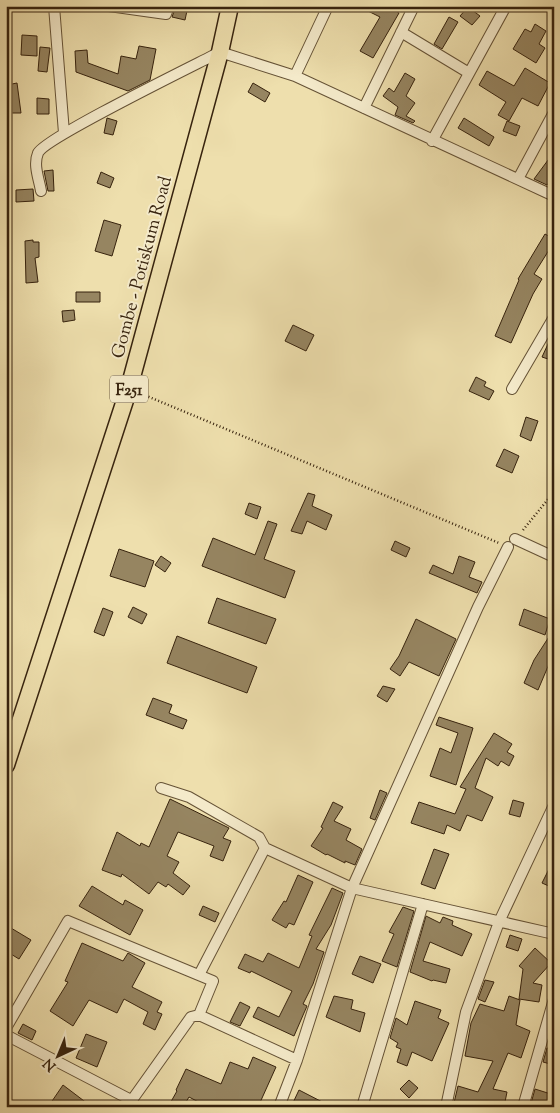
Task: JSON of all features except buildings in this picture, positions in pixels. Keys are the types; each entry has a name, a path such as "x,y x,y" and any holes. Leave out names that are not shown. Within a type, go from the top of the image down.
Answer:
{"main road":[{"name":"Gombe - Potiskum Road","path":"6,765 129,388 220,52 230,6"}],"street":[{"path":"54,6 64,133"},
{"path":"109,6 166,14 169,6"},
{"path":"295,76 328,6"},
{"path":"364,108 414,6"},
{"path":"432,141 506,6"},
{"path":"401,32 469,73"},
{"path":"41,191 35,163 38,151 64,133 220,52 295,76 554,196"},
{"path":"518,178 554,112"},
{"path":"512,388 554,317"},
{"path":"279,1107 297,1060 352,888 478,607 512,543 544,551 554,557"},
{"path":"161,788 188,797 259,837 265,848 352,888 554,934"},
{"path":"446,1107 466,1012 499,922 554,805"},
{"path":"199,975 265,848"},
{"path":"362,1107 423,904"},
{"path":"6,1028 68,921 213,981 199,1015"},
{"path":"522,1107 554,999"},
{"path":"6,1035 129,1103 191,1017 199,1015 297,1060"}],"path":[{"path":"129,388 512,543 554,492"}]}
